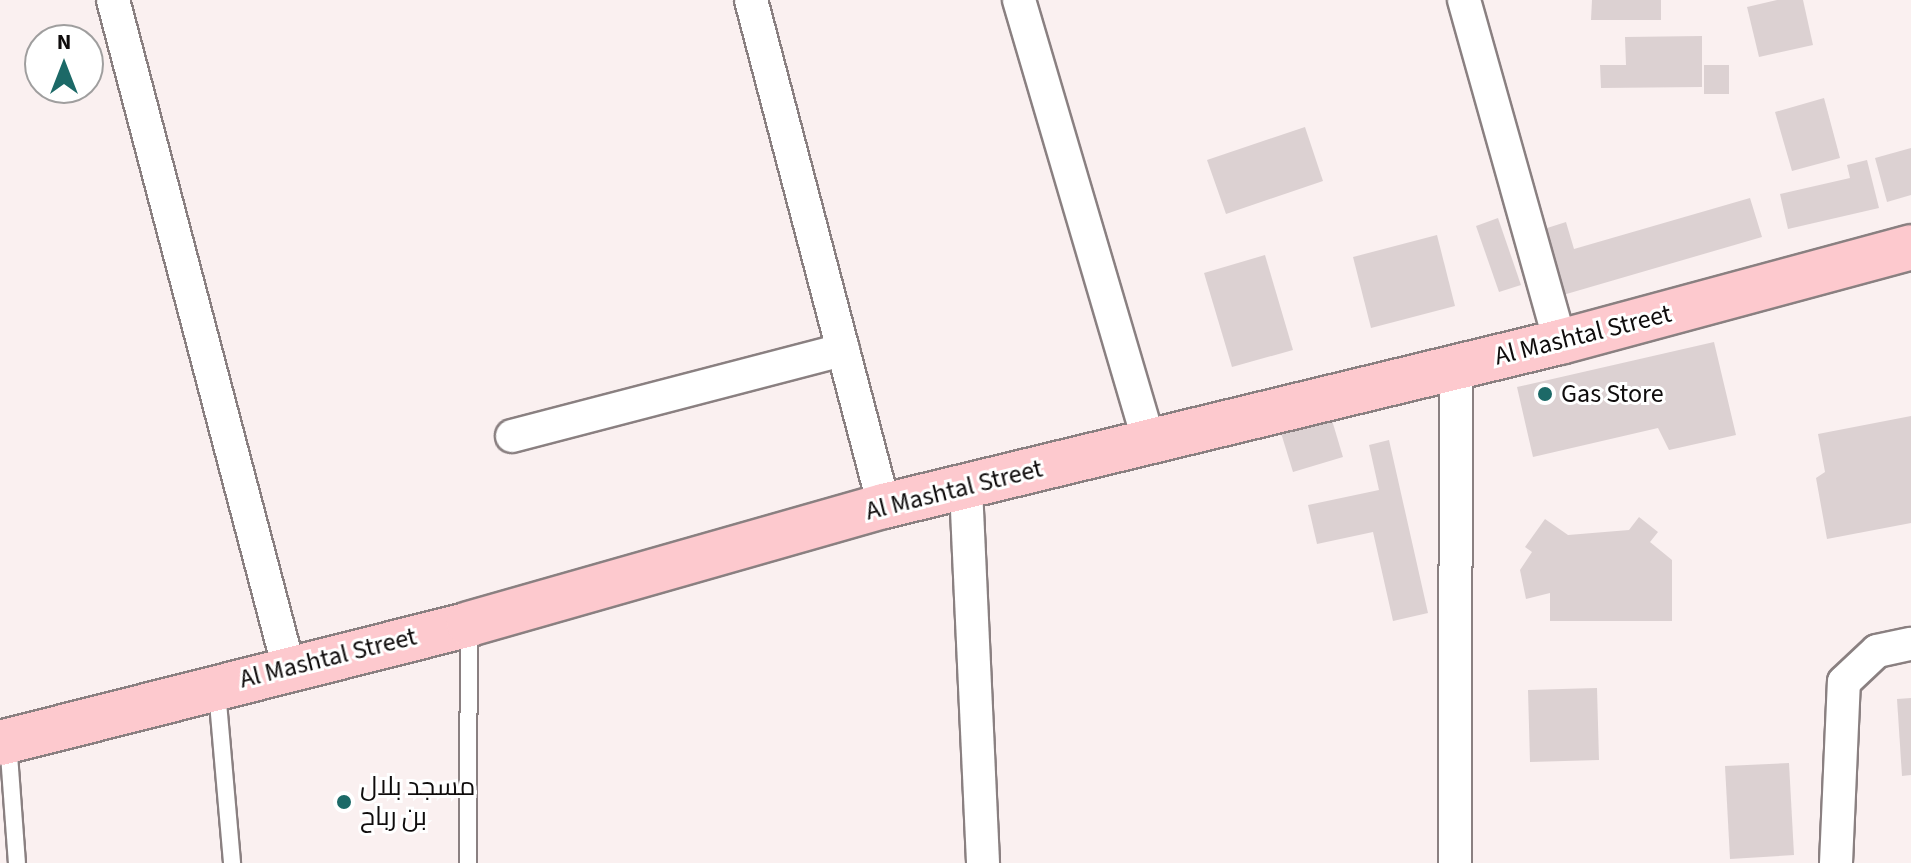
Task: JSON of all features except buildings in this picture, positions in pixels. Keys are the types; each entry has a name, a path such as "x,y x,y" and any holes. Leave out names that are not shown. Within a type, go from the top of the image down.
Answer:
{"main road":[{"name":"Al Mashtal Street","path":"4,742 288,665 469,624 884,506 1560,342 1911,247"}],"street":[{"path":"113,0 288,665"},
{"path":"751,0 884,506"},
{"path":"1019,0 1149,441"},
{"path":"1464,0 1560,342"},
{"path":"512,436 843,350"},
{"path":"1455,863 1456,367"},
{"path":"966,488 983,863"},
{"path":"1836,863 1844,682 1877,651 1911,644"}],"lane":[{"path":"468,863 469,624"},
{"path":"217,685 232,863"},
{"path":"4,742 17,863"}],"place":[{"name":"Gas Store","path":"1545,394"},
{"name":"مسجد بلال بن رباح","path":"344,802"}]}
